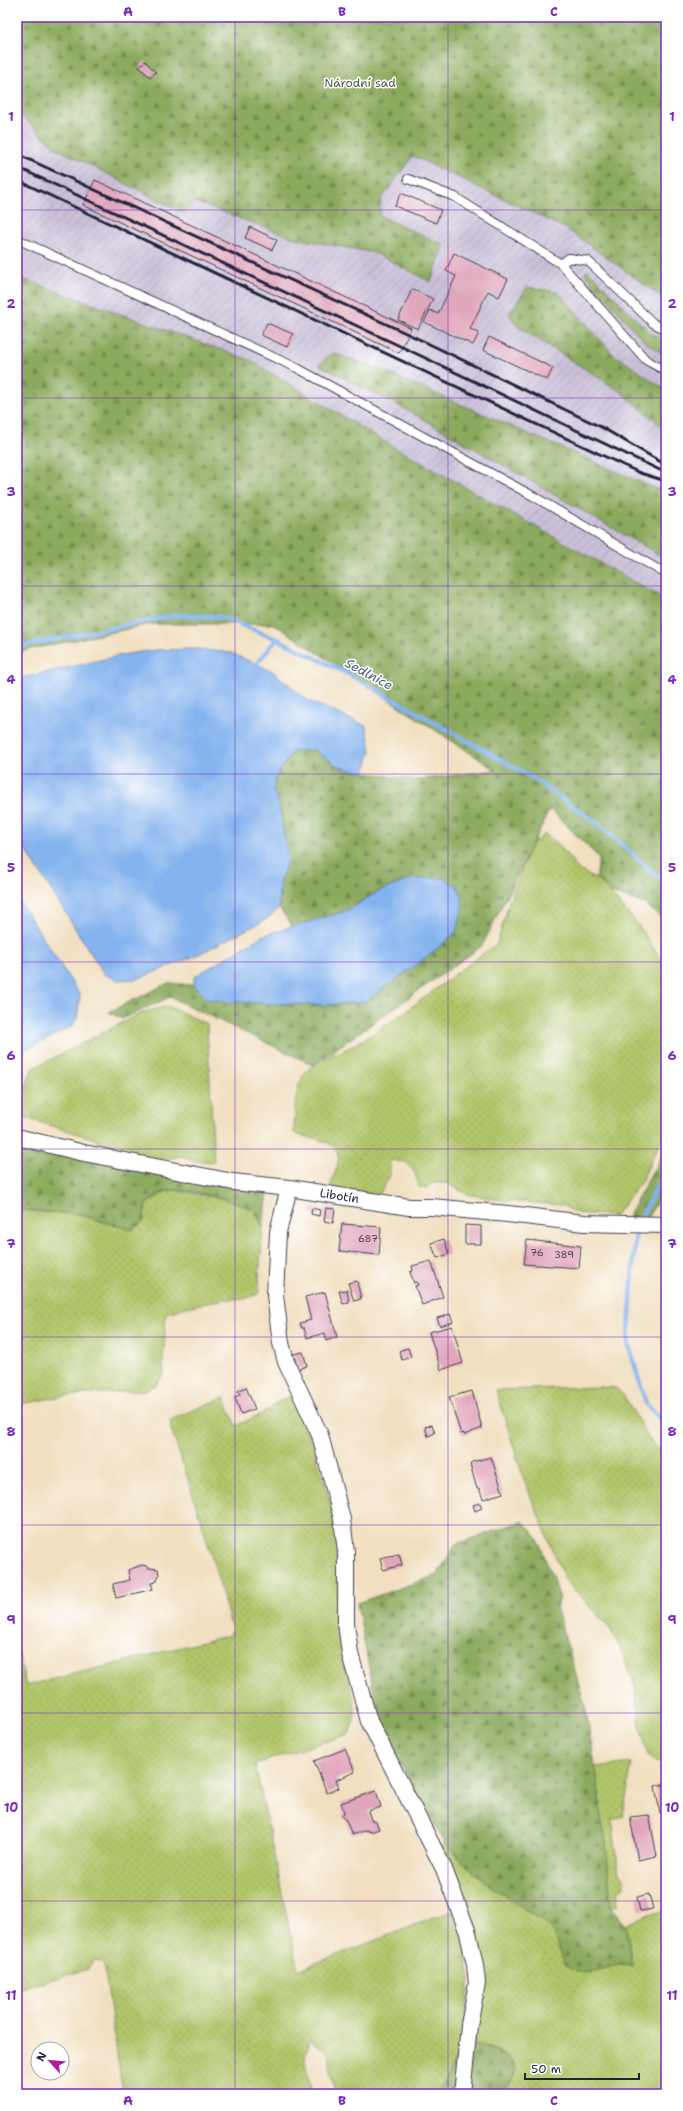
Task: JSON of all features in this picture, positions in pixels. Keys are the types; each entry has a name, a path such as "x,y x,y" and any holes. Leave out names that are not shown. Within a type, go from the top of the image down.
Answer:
{"street":[{"name":"Libotín","path":"17,1137 84,1153 233,1182 289,1188 408,1208 432,1207 584,1223 666,1226"},
{"path":"289,1188 278,1232 275,1295 281,1343 286,1362 320,1435 340,1512 346,1552 346,1623 350,1654 369,1721 444,1869 468,1933 475,1965 476,1983 462,2094"}],"lane":[{"path":"408,179 455,197 561,264 646,360 666,371"},
{"path":"17,239 297,368 533,496 666,574"},
{"path":"561,264 569,258 588,261 652,323 666,330"}],"shaded area":[{"path":"17,17 666,17 666,655 17,375"}],"green space":[{"name":"Národní sad","path":"17,17 666,17 666,300 567,229 413,156 381,199 380,216 444,245 431,282 375,253 294,238 195,202 184,213 56,148 17,112"},
{"path":"588,270 649,332 666,341 666,355 646,343 584,273"},
{"path":"17,277 250,360 385,442 666,600 666,922 645,904 609,892 601,882 596,879 599,858 550,809 482,946 313,1065 170,997 122,1019 109,1012 168,983 194,985 199,993 233,1002 325,1005 365,1002 432,953 456,932 443,878 408,880 377,892 346,911 293,927 279,908 279,884 288,859 278,801 273,791 276,776 293,751 315,750 331,762 346,770 417,780 496,770 274,624 151,624 17,652"},
{"path":"527,287 558,292 612,353 666,390 666,430 620,391 517,326 509,314"},
{"path":"332,353 374,367 666,493 666,559 411,412 319,365"},
{"path":"545,834 557,843 579,870 601,882 638,925 660,958 666,975 666,1130 641,1182 615,1216 577,1213 562,1205 507,1201 467,1194 446,1183 433,1183 427,1188 419,1187 415,1173 406,1162 390,1160 390,1176 379,1195 330,1188 338,1164 338,1155 335,1149 324,1141 294,1133 296,1097 303,1076 313,1065 327,1057 349,1048 393,1021 497,944 509,902 531,845"},
{"path":"168,1006 207,1024 214,1162 193,1161 181,1156 151,1162 110,1150 101,1141 26,1118 23,1095 32,1069 141,1013"},
{"path":"17,1145 268,1194 263,1227 255,1210 210,1195 174,1190 160,1194 146,1204 143,1222 131,1230 78,1214 17,1210"},
{"path":"666,1148 666,1187 646,1220 626,1220"},
{"path":"175,1190 232,1200 255,1210 263,1227 259,1278 260,1293 245,1299 227,1299 186,1307 166,1313 163,1363 164,1374 155,1386 145,1390 62,1396 17,1405 17,1210 78,1214 131,1230 143,1222 146,1204 164,1192"},
{"path":"599,1387 616,1388 624,1396 649,1439 666,1456 666,1760 656,1762 648,1755 640,1725 634,1682 618,1644 609,1627 565,1580 523,1477 496,1390"},
{"path":"292,1395 314,1449 332,1508 340,1560 343,1637 346,1667 355,1707 353,1724 349,1734 255,1764 298,1970 452,1911 464,1944 470,1980 460,2050 446,2080 434,2094 335,2094 328,2052 310,2040 305,2057 312,2094 123,2094 104,1965 101,1962 94,1961 88,1969 17,1989 17,1647 26,1686 230,1635 232,1630 218,1579 196,1504 171,1429 170,1420 224,1397 236,1426 271,1409 273,1405"},
{"path":"523,1521 538,1539 560,1598 556,1607 585,1705 598,1783 601,1817 606,1842 611,1907 626,1925 632,1966 619,1964 597,1971 582,1973 569,1967 561,1957 555,1937 549,1925 493,1888 469,1868 445,1843 397,1758 378,1716 357,1603 437,1575 456,1544"},
{"path":"632,1763 623,1816 612,1819 619,1874 623,1878 624,1886 618,1892 617,1905 611,1907 606,1842 601,1817 595,1767"},
{"path":"445,1843 482,1877 549,1925 554,1932 560,1954 590,1972 621,1964 632,1966 626,1925 649,1914 666,1911 666,2094 497,2094 513,2079 515,2071 514,2065 503,2054 473,2044 481,1978 440,1849"},
{"path":"478,2045 501,2053 513,2062 515,2071 510,2083 497,2094 434,2094 446,2080 460,2050"}],"water":[{"path":"198,649 231,653 272,671 309,701 366,726 371,750 365,772 349,770 338,766 315,750 293,751 276,776 273,791 278,801 288,859 279,884 279,908 267,919 193,957 137,979 118,980 104,974 17,836 17,679 127,654 155,650"},
{"path":"443,878 457,886 462,896 462,911 456,932 432,953 365,1002 325,1005 233,1002 207,999 194,985 194,977 264,935 346,911 377,892 408,880"},
{"path":"17,898 80,995 77,1019 71,1027 17,1054"}],"building":[{"path":"145,61 156,72 150,77 139,67"},
{"path":"95,180 411,328 399,353 83,205"},
{"path":"401,193 441,210 436,223 395,206"},
{"path":"250,227 277,240 272,250 245,238"},
{"path":"454,253 508,279 499,297 488,291 470,329 479,333 473,345 424,322 430,310 438,314 456,276 446,271"},
{"path":"412,289 433,299 418,329 398,320"},
{"path":"267,323 293,334 287,347 261,335"},
{"path":"489,337 553,368 547,380 483,350"},
{"path":"312,1208 320,1210 319,1216 311,1214"},
{"path":"326,1208 335,1209 333,1223 324,1221"},
{"path":"342,1224 381,1227 379,1255 339,1251"},
{"path":"465,1225 481,1226 481,1244 465,1244"},
{"path":"444,1239 449,1254 437,1258 431,1243"},
{"path":"527,1240 581,1246 579,1268 524,1264"},
{"path":"431,1261 443,1297 422,1305 415,1286 418,1285 417,1282 414,1283 410,1272 413,1271 412,1266"},
{"path":"357,1281 361,1299 354,1301 348,1283"},
{"path":"347,1290 349,1302 343,1304 339,1291"},
{"path":"325,1292 337,1337 326,1341 325,1333 307,1338 304,1328 302,1328 300,1323 311,1320 305,1297"},
{"path":"450,1314 453,1322 440,1326 437,1318"},
{"path":"452,1326 463,1363 441,1370 429,1332"},
{"path":"408,1348 411,1357 402,1360 399,1351"},
{"path":"303,1352 307,1366 298,1369 293,1354"},
{"path":"246,1387 255,1409 241,1414 235,1397 240,1395 238,1391"},
{"path":"472,1391 482,1428 464,1435 464,1433 461,1434 449,1397"},
{"path":"432,1425 435,1433 428,1436 425,1427"},
{"path":"491,1457 503,1493 483,1499 479,1488 477,1489 470,1464 472,1462"},
{"path":"480,1503 482,1508 475,1511 473,1505"},
{"path":"399,1554 402,1565 383,1570 380,1558"},
{"path":"142,1565 147,1566 148,1568 158,1569 159,1575 156,1582 151,1583 153,1589 116,1598 113,1584 130,1580 128,1570"},
{"path":"345,1749 355,1772 336,1780 339,1788 327,1793 314,1761"},
{"path":"663,1784 663,1786 666,1786 666,1813 660,1814 655,1786"},
{"path":"376,1791 381,1807 368,1811 371,1820 376,1822 379,1829 371,1832 366,1830 352,1835 346,1820 342,1817 344,1812 341,1803"},
{"path":"649,1815 657,1856 638,1860 630,1817"},
{"path":"649,1894 653,1909 640,1911 637,1897"}],"waterway":[{"name":"Sedlnice","path":"17,647 177,615 221,617 277,639 352,676 528,775 600,825 666,884"},
{"path":"251,667 256,664 277,639"},
{"path":"639,1221 666,1170"},
{"path":"636,1227 628,1342 646,1404 666,1424"}],"railway":[{"path":"17,154 421,340 603,428 666,465"},
{"path":"17,167 417,354 666,473"},
{"path":"17,180 640,473 666,481"}]}
